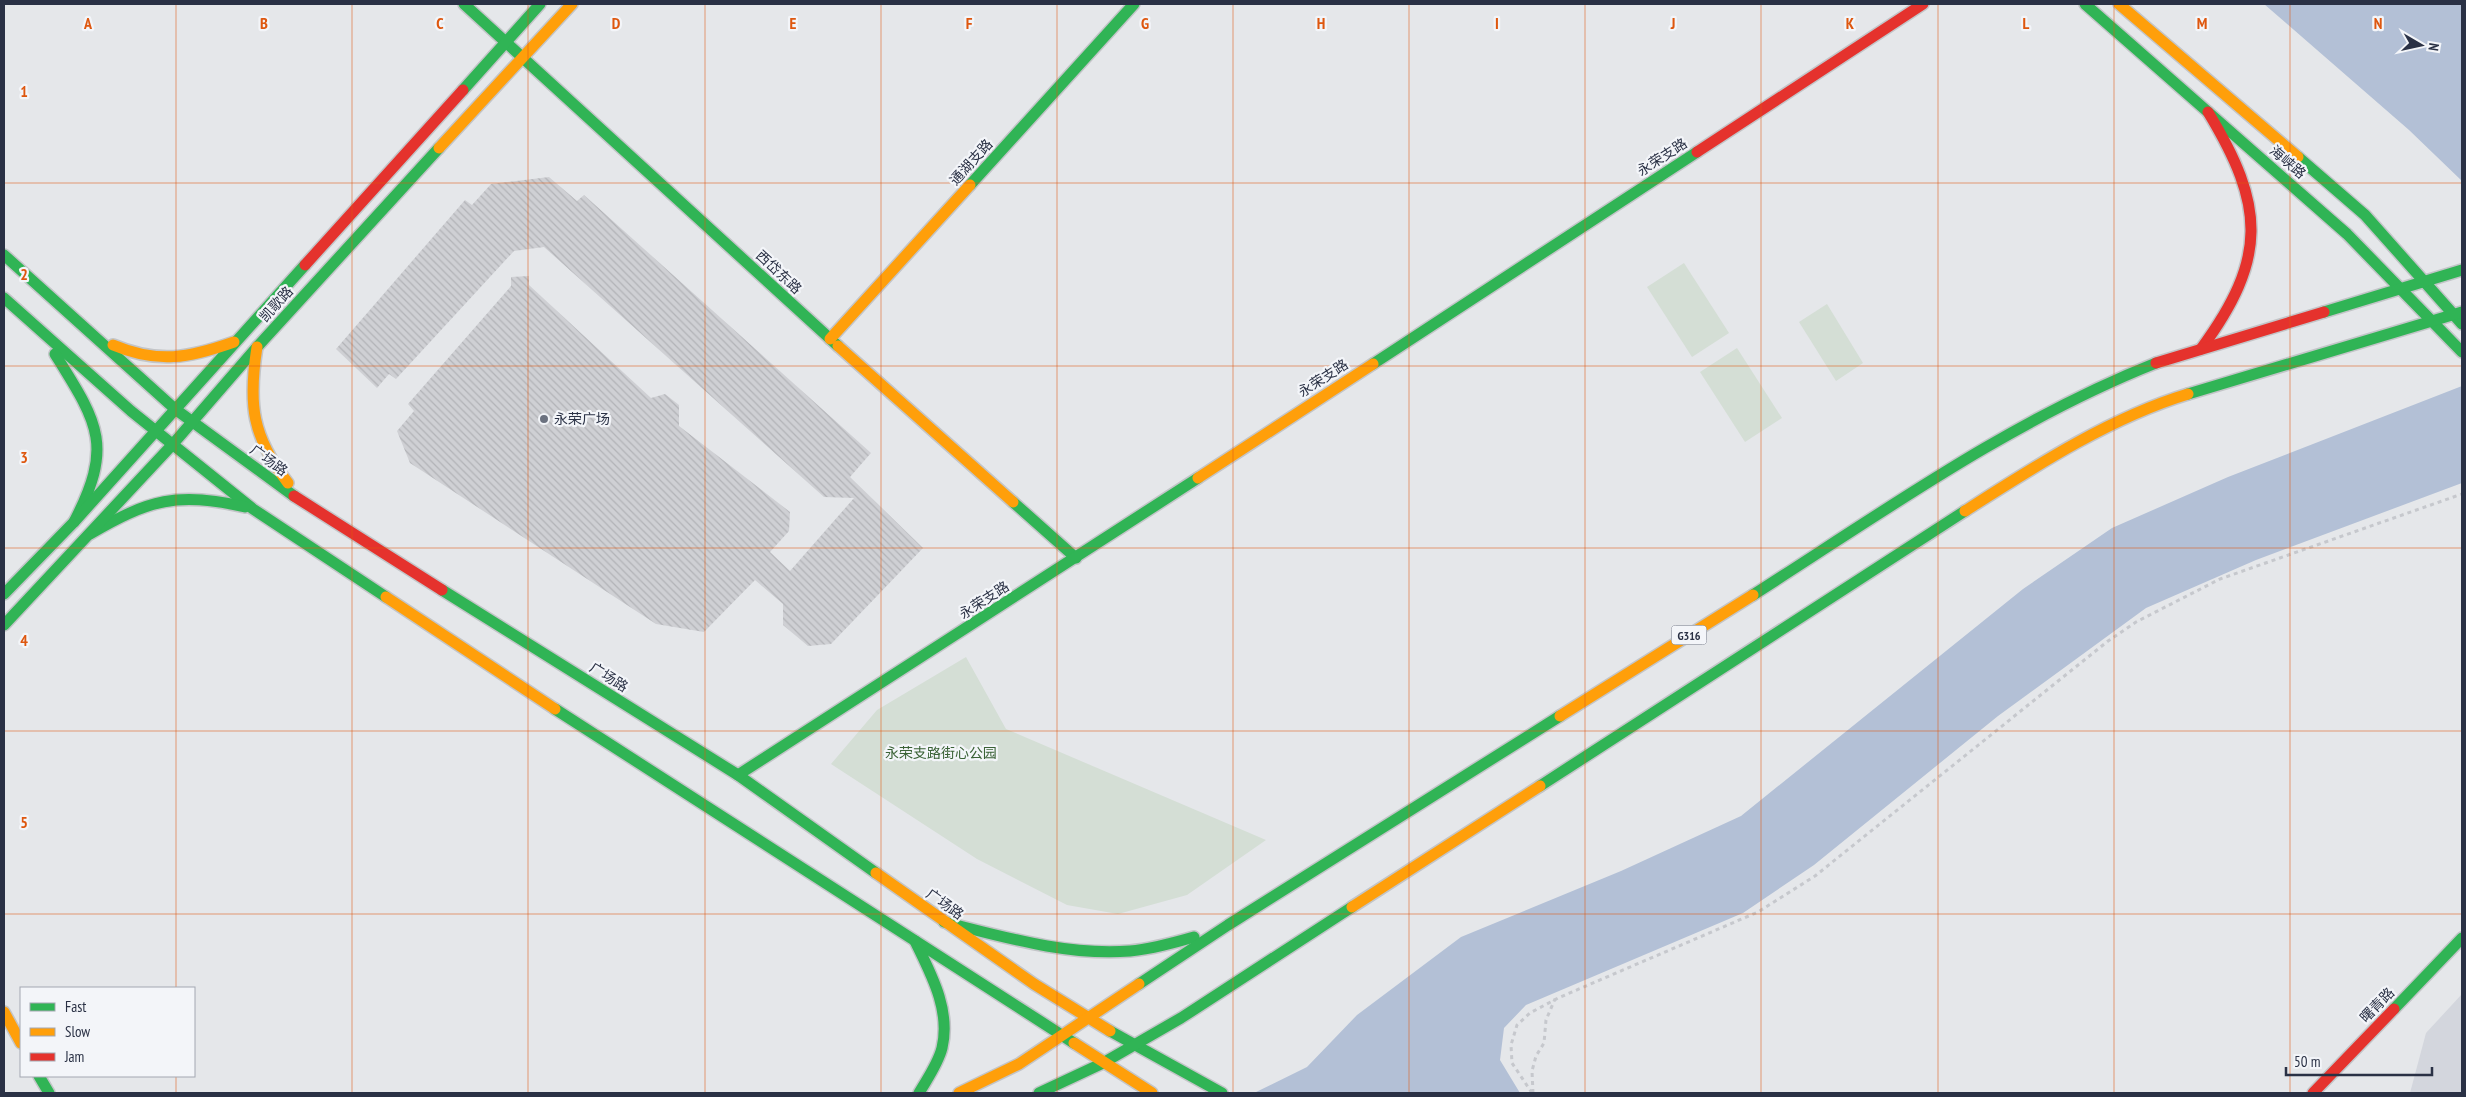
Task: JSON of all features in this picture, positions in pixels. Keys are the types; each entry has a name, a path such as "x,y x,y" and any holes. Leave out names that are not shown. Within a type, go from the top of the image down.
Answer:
{"main road":[{"name":"西岱东路","path":"464,4 830,339 1076,558"},
{"name":"凯歌路","path":"4,594 74,522 540,4"},
{"name":"凯歌路","path":"4,625 173,444 257,347 572,4"},
{"name":"通湖支路","path":"830,339 1134,4"},
{"name":"永荣支路","path":"738,775 1076,558 1923,4"},
{"name":"海峡路","path":"2085,4 2347,234 2462,352"},
{"name":"海峡路","path":"2118,4 2365,216 2424,281 2458,313 2462,324"},
{"path":"2200,349 2216,330 2238,290 2250,247 2252,223 2250,204 2234,158 2208,112"},
{"name":"广场路","path":"4,255 175,409 311,508 738,775 944,922 1088,1019 1222,1093"},
{"name":"G316","path":"960,1093 1019,1064 1228,925 2000,439 2109,382 2162,361 2462,270"},
{"path":"4,298 156,431 253,509 643,767 1060,1036 1152,1093"},
{"path":"1039,1093 1135,1046 2022,474 2125,418 2178,397 2458,313"},
{"path":"41,331 79,393 92,419 98,440 94,483 74,522"},
{"path":"93,335 127,352 148,358 171,359 189,357 234,342"},
{"path":"257,347 251,383 256,431 273,465 311,508"},
{"path":"90,534 127,512 172,498 193,496 217,499 253,509"},
{"path":"944,922 1036,944 1085,952 1122,953 1165,947 1228,925"},
{"name":"曙青路","path":"2313,1093 2462,938"},
{"path":"914,941 937,987 944,1018 942,1048 919,1093"},
{"path":"4,1012 20,1041"},
{"path":"41,1077 49,1093"}],"path":[{"path":"1533,1093 1512,1063 1511,1045 1517,1025 1530,1013 1555,999 1758,912 1784,897 1815,876 2108,640 2136,622 2220,579 2462,494"},
{"path":"1533,1093 1532,1070 1536,1056 1544,1043 1546,1020 1555,999"}],"shaded area":[{"path":"2462,994 2462,1093 2410,1093 2426,1033"}],"green space":[{"path":"1684,263 1729,333 1692,357 1647,287"},
{"path":"1827,304 1863,363 1836,381 1799,322"},
{"path":"1737,348 1782,418 1745,442 1700,372"},
{"name":"永荣支路街心公园","path":"966,657 1006,729 1266,840 1187,895 1118,914 1067,905 977,859 831,764 877,710"}],"water":[{"path":"2264,4 2462,4 2462,181 2409,130"},
{"path":"2462,386 2462,483 2256,560 2146,608 1998,716 1814,865 1743,913 1526,1005 1504,1028 1500,1060 1520,1093 1254,1093 1307,1067 1357,1015 1461,937 1621,871 1741,816 2023,589 2112,528 2228,477"}],"building":[{"name":"永荣广场","path":"549,177 577,201 584,195 871,453 850,477 923,548 831,644 808,646 783,625 783,604 755,580 704,632 656,624 410,463 397,431 414,411 408,404 511,286 511,277 529,276 529,285 651,398 665,394 679,405 679,426 790,512 789,531 770,552 790,571 854,498 824,497 544,247 514,251 396,379 389,374 377,388 336,349 465,200 472,205 491,184"}],"traffic: fast":[{"path":"464,4 838,346"},
{"path":"463,90 540,4"},
{"path":"970,185 1134,4"},
{"path":"2085,4 2347,234 2462,352"},
{"path":"4,625 173,444 257,347 439,148"},
{"path":"1373,364 1697,152"},
{"path":"2298,157 2365,215 2462,324"},
{"path":"4,255 175,409 294,496"},
{"path":"4,594 74,522 305,265"},
{"path":"2324,312 2462,270"},
{"path":"4,298 131,411 253,509 386,597"},
{"path":"2188,394 2462,312"},
{"path":"55,354 82,399 96,435 97,453 94,473 74,522"},
{"path":"1753,595 1949,469 1999,440 2103,386 2156,363"},
{"path":"738,775 1198,478"},
{"path":"90,534 129,513 164,502 201,500 245,507"},
{"path":"1013,502 1076,558"},
{"path":"1540,786 1965,511"},
{"path":"442,590 738,775 876,873"},
{"path":"555,709 1074,1043"},
{"path":"1139,984 1228,925 1560,716"},
{"path":"1039,1093 1103,1063 1181,1018 1352,907"},
{"path":"944,922 1036,944 1083,951 1138,950 1162,946 1194,937"},
{"path":"2394,1009 2462,938"},
{"path":"915,941 933,979 942,1006 944,1020 942,1048 938,1060 919,1093"},
{"path":"1110,1031 1222,1093"},
{"path":"40,1077 49,1093"}],"traffic: slow":[{"path":"439,148 572,4"},
{"path":"2119,4 2298,157"},
{"path":"830,339 970,185"},
{"path":"113,345 145,355 174,357 202,352 234,342"},
{"path":"838,346 1013,502"},
{"path":"257,347 253,386 253,403 256,419 260,435 267,450 288,483"},
{"path":"1198,478 1373,364"},
{"path":"1965,511 2045,461 2101,430 2130,416 2188,394"},
{"path":"1560,716 1753,595"},
{"path":"386,597 555,709"},
{"path":"1352,907 1540,786"},
{"path":"876,873 1034,984 1110,1031"},
{"path":"959,1093 1019,1064 1139,984"},
{"path":"4,1012 20,1041"},
{"path":"1074,1043 1152,1093"}],"traffic: jam":[{"path":"1697,152 1923,4"},
{"path":"305,265 463,90"},
{"path":"2201,349 2223,317 2238,287 2248,259 2251,232 2248,204 2240,176 2227,145 2208,112"},
{"path":"2156,363 2324,312"},
{"path":"294,496 442,590"},
{"path":"2313,1093 2394,1009"}],"place":[{"name":"永荣广场","path":"544,419"}]}
